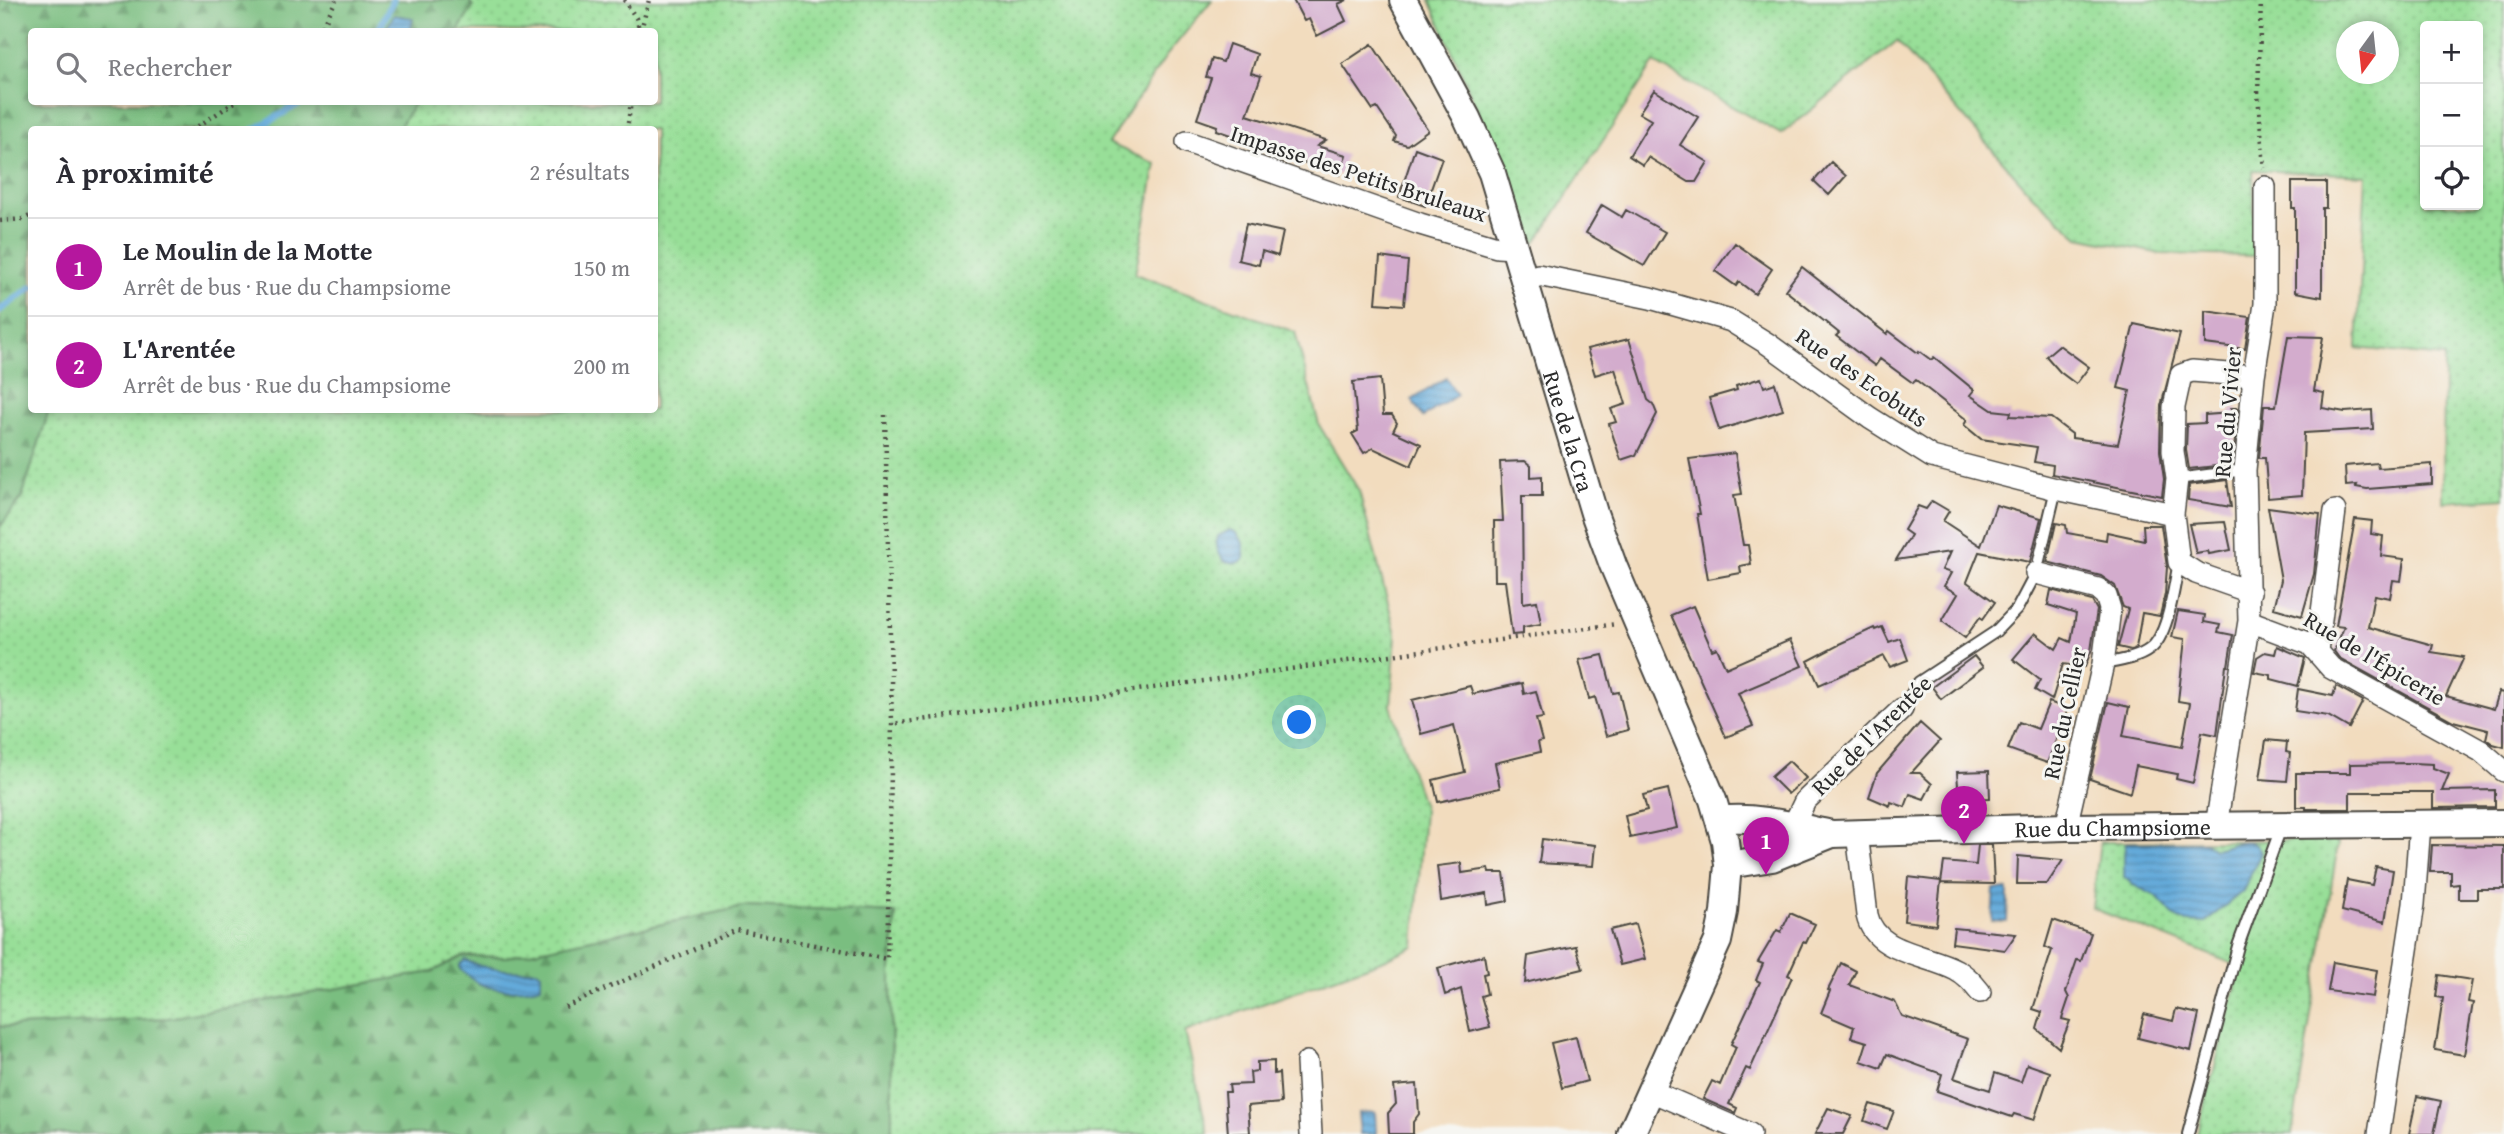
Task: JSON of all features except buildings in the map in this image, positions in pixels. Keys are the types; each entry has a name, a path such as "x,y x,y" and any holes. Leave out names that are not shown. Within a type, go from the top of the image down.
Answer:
{"street":[{"name":"Rue de la Cra","path":"1403,0 1472,129 1492,173 1594,513 1720,820 1728,865 1724,912 1718,941 1630,1134"},
{"name":"Impasse des Petits Bruleaux","path":"1187,142 1420,224 1497,247 1515,248"},
{"name":"Rue du Vivier","path":"2216,826 2249,621 2245,470 2254,376 2265,304 2265,187"},
{"name":"Rue des Ecobuts","path":"1525,280 1538,275 1650,298 1731,321 1768,344 1870,418 1932,457 2056,489 2173,514"},
{"path":"2250,592 2196,573 2179,562 2173,514 2177,479 2173,451 2174,407 2180,375 2192,371 2254,376"},
{"path":"2317,651 2335,511"},
{"name":"Rue du Cellier","path":"2036,573 2098,589 2106,596 2110,609 2103,664 2066,827"},
{"name":"Rue de l'Épicerie","path":"2249,621 2310,644 2331,668 2481,751 2504,771"},
{"name":"Rue de l'Arentée","path":"1793,826 1805,801 1902,709"},
{"path":"1720,820 1732,818 1844,834 1869,925 1874,933 1888,943 1956,970 1980,992"},
{"name":"Rue du Champsiome","path":"1728,865 1772,858 1844,834 2066,827 2504,823"},
{"path":"2379,1134 2414,904 2420,824"},
{"path":"1307,1062 1311,1134"},
{"path":"1651,1091 1750,1134"}],"lane":[{"path":"2177,479 2245,470"},
{"name":"Rue de l'Arentée","path":"1902,709 1919,682 1995,632 2017,609 2036,573 2056,489"},
{"path":"2103,664 2136,656 2151,649 2162,635 2179,562"},
{"path":"2188,1134 2238,946 2282,825"}],"path":[{"path":"322,28 336,0"},
{"path":"624,0 639,28"},
{"path":"641,28 649,0"},
{"path":"2261,0 2258,94 2265,187"},
{"path":"198,126 230,105"},
{"path":"628,126 631,105"},
{"path":"0,221 28,217"},
{"path":"565,1007 737,930 887,959 892,724 885,415"},
{"path":"892,724 1637,621"}],"green space":[{"path":"0,0 469,0 473,7 460,28 28,28 28,105 413,105 400,126 28,126 28,413 48,413 22,497 0,527"},
{"path":"469,0 1212,0 1166,56 1108,143 1156,164 1135,274 1295,332 1319,425 1359,491 1396,634 1391,706 1424,810 1414,946 1384,960 1185,1032 1208,1134 892,1134 891,970 896,913 748,906 506,957 463,956 432,972 168,1018 0,1027 0,527 22,497 48,413 658,413 658,126 400,126 413,105 658,105 658,28 460,28 472,8"},
{"path":"1430,0 2504,0 2504,498 2443,502 2444,357 2357,348 2366,175 2253,170 2255,256 2161,254 2079,237 2033,196 1897,41 1781,134 1654,63 1535,244"},
{"path":"2332,840 2338,844 2292,1134 2197,1134 2241,967 2092,908 2100,842"},
{"path":"748,906 896,913 891,970 892,1134 0,1134 0,1027 168,1018 432,972 463,956 506,957"}],"water":[{"path":"394,15 413,18 411,28 387,28"},
{"path":"1446,378 1457,395 1423,417 1412,400"},
{"path":"1230,530 1238,534 1243,546 1244,560 1237,563 1224,561 1218,549 1218,536"},
{"path":"2205,842 2214,849 2240,842 2252,843 2261,853 2243,891 2204,923 2176,918 2156,896 2133,885 2124,877 2126,843"},
{"path":"1994,889 2008,890 2007,922 1992,921"},
{"path":"465,960 491,968 537,970 541,973 541,986 509,989 484,986 460,969"},
{"path":"1375,1112 1376,1134 1360,1134 1358,1113"}],"waterway":[{"path":"380,28 393,0"},
{"path":"261,126 297,105"},
{"path":"0,310 28,290"}],"place":[{"name":"L'Arentée","path":"1964,844"},
{"name":"Le Moulin de la Motte","path":"1766,875"}]}
